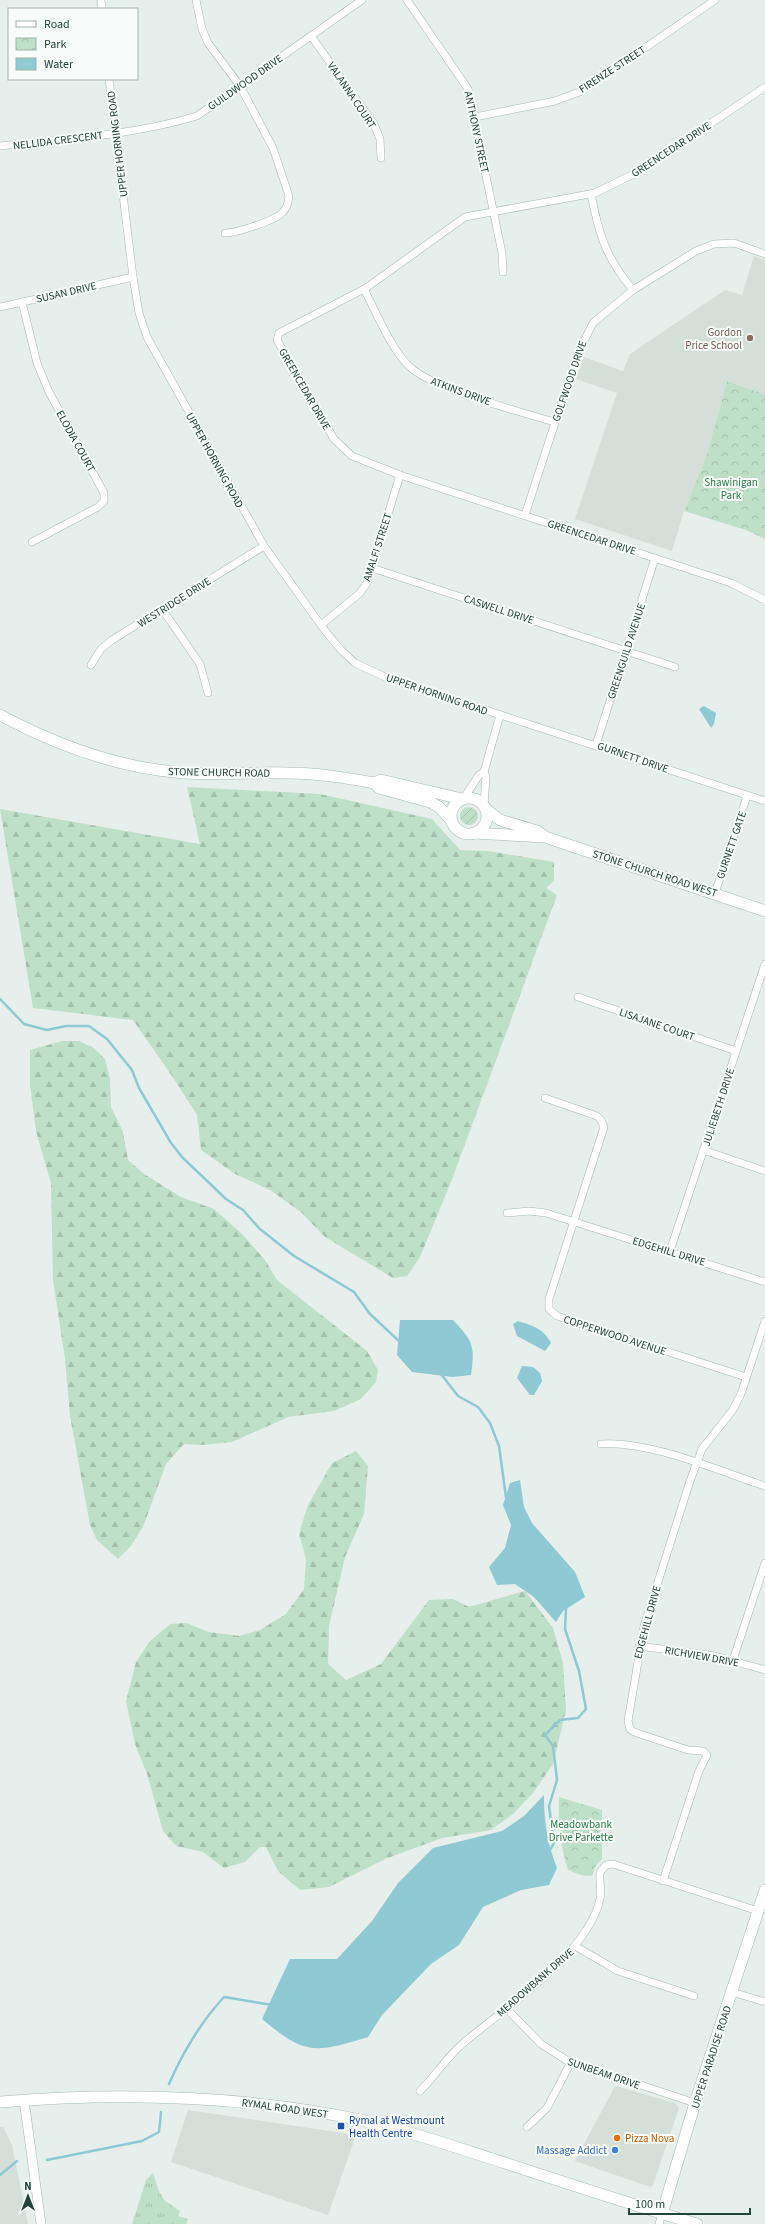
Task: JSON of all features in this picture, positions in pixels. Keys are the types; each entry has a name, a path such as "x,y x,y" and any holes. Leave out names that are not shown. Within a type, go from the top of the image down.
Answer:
{"main road":[{"name":"STONE CHURCH ROAD","path":"0,715 49,740 80,752 113,762 148,769 184,773 313,774 375,783 381,780 463,798"},
{"name":"STONE CHURCH ROAD","path":"375,783 378,788 430,802 439,807 451,820"},
{"path":"463,798 474,798 500,820 537,831 544,837 459,831 451,820 452,807 463,798"},
{"path":"474,833 479,831 485,824 485,808"},
{"name":"STONE CHURCH ROAD WEST","path":"544,837 765,911"},
{"name":"UPPER PARADISE ROAD","path":"661,2219 695,2103 765,1890"},
{"name":"RYMAL ROAD WEST","path":"0,2102 153,2096 266,2104 334,2115 413,2134 661,2219 697,2224"}],"street":[{"path":"196,0 202,29 208,43 240,86 273,148 289,196 288,205 281,214 236,233 225,233"},
{"name":"GUILDWOOD DRIVE","path":"115,133 179,122 198,116 362,0"},
{"name":"ANTHONY STREET","path":"407,0 468,89 475,116 502,253 503,272"},
{"name":"FIRENZE STREET","path":"475,116 555,100 582,91 715,0"},
{"name":"VALANNA COURT","path":"311,36 374,124 380,140 381,158"},
{"name":"UPPER HORNING ROAD","path":"109,80 133,277 139,313 147,337 264,546 321,625 341,650 354,663 387,678 500,715"},
{"name":"GREENCEDAR DRIVE","path":"765,87 640,171 591,194 465,217 364,289 279,333 277,340 334,439 352,456 400,475 731,583 765,600"},
{"name":"NELLIDA CRESCENT","path":"0,146 115,133"},
{"path":"591,194 598,230 608,253 620,274 634,290"},
{"name":"GOLFWOOD DRIVE","path":"525,515 554,422 584,337 593,322 634,290 696,251 714,244 734,243 765,254"},
{"name":"SUSAN DRIVE","path":"0,307 133,277"},
{"name":"ATKINS DRIVE","path":"364,289 392,342 410,367 430,381 554,422"},
{"name":"ELODIA COURT","path":"22,302 37,363 49,392 104,493 104,501 98,507 32,542"},
{"name":"AMALFI STREET","path":"321,625 360,593 367,583 400,475"},
{"name":"WESTRIDGE DRIVE","path":"91,665 101,649 162,609 264,546"},
{"name":"GREENGUILD AVENUE","path":"596,745 656,558"},
{"name":"CASWELL DRIVE","path":"372,568 626,650 675,668"},
{"path":"162,609 200,664 208,693"},
{"path":"485,808 486,777 484,772 500,715"},
{"name":"GURNETT DRIVE","path":"500,715 765,801"},
{"path":"463,798 479,775 484,772"},
{"name":"GURNETT GATE","path":"714,893 747,796"},
{"name":"JULIEBETH DRIVE","path":"670,1251 765,964"},
{"name":"LISAJANE COURT","path":"578,997 736,1051"},
{"name":"COPPERWOOD AVENUE","path":"545,1098 596,1116 603,1125 574,1222 548,1299 549,1309 558,1316 746,1377"},
{"path":"703,1150 765,1171"},
{"name":"EDGEHILL DRIVE","path":"507,1213 536,1211 670,1251 765,1282"},
{"name":"EDGEHILL DRIVE","path":"663,1880 699,1771 707,1755 703,1751 688,1750 634,1732 630,1729 628,1721 639,1646 648,1612 697,1464 709,1439 732,1411 746,1377 765,1321"},
{"path":"601,1444 618,1443 640,1446 765,1486"},
{"path":"733,1660 765,1562"},
{"name":"RICHVIEW DRIVE","path":"639,1646 733,1660 765,1670"},
{"name":"MEADOWBANK DRIVE","path":"420,2091 454,2051 557,1966 575,1946 595,1912 600,1899 600,1872 602,1868 613,1864 758,1911"},
{"path":"575,1946 618,1971 694,1996"},
{"path":"732,1992 765,2002"},
{"name":"SUNBEAM DRIVE","path":"506,2008 541,2044 571,2062 695,2103"},
{"path":"527,2127 547,2108 571,2062"},
{"path":"24,2100 41,2224"}],"shaded area":[{"path":"754,256 765,260 765,394 727,381 707,454 684,511 672,551 575,519 617,393 576,379 584,357 623,371 630,354 725,290 742,295"},
{"path":"615,2086 675,2103 679,2108 653,2185 650,2187 575,2161"},
{"path":"188,2110 356,2135 328,2215 171,2162"},
{"path":"0,2127 3,2127 12,2145 28,2224 0,2224"}],"green space":[{"name":"Shawinigan Park","path":"727,381 765,394 765,539 746,530 684,511 707,454"},
{"path":"187,787 320,794 432,819 460,850 488,851 554,862 554,881 546,888 557,895 451,1182 420,1257 407,1276 393,1278 325,1237 301,1212 270,1190 235,1174 201,1150 197,1115 133,1020 33,1008 0,809 200,844"},
{"path":"465,807 473,807 478,812 476,823 473,825 465,825 460,820 460,812"},
{"path":"62,1041 79,1041 94,1048 105,1059 110,1079 111,1107 123,1132 128,1160 144,1174 181,1197 214,1209 243,1235 265,1260 277,1280 367,1351 378,1370 376,1382 361,1399 334,1411 288,1417 232,1442 202,1445 184,1444 166,1464 143,1527 130,1547 118,1559 97,1540 90,1525 70,1416 65,1359 53,1280 51,1184 36,1131 30,1085 30,1050"},
{"path":"356,1451 368,1466 364,1514 345,1557 329,1626 328,1664 346,1680 381,1664 429,1600 453,1599 469,1607 525,1591 553,1628 563,1663 566,1710 553,1764 533,1793 513,1814 491,1830 442,1838 385,1859 329,1887 300,1890 278,1871 266,1847 260,1847 245,1862 224,1868 203,1852 176,1846 163,1831 147,1774 135,1744 126,1701 136,1662 149,1642 170,1624 186,1623 209,1632 239,1636 260,1630 286,1614 304,1589 306,1559 299,1534 308,1505 332,1463"},
{"name":"Meadowbank Drive Parkette","path":"559,1797 602,1810 602,1859 596,1865 592,1876 581,1875 568,1870 560,1834"},
{"path":"153,2173 159,2191 164,2200 180,2211 178,2216 188,2219 186,2224 132,2224 146,2180"}],"water":[{"path":"704,706 716,713 714,724 711,728 699,709"},
{"path":"400,1320 453,1320 465,1333 471,1344 473,1357 471,1375 453,1377 412,1372 397,1355"},
{"path":"518,1321 533,1326 545,1334 551,1343 545,1351 517,1336 513,1324"},
{"path":"522,1366 533,1367 540,1373 542,1381 534,1395 530,1395 517,1378"},
{"path":"520,1480 524,1507 532,1523 575,1572 585,1597 563,1611 556,1622 534,1597 515,1584 497,1585 489,1567 505,1548 511,1525 503,1505 510,1483"},
{"path":"544,1795 547,1832 557,1868 549,1885 521,1890 483,1907 459,1945 431,1964 382,2015 368,2037 335,2046 312,2048 290,2040 262,2019 290,1959 337,1959 372,1921 398,1883 433,1848 502,1831 524,1816"}],"waterway":[{"path":"0,999 24,1024 47,1030 66,1026 89,1026 107,1039 132,1070 139,1088 171,1143 182,1157 226,1199 243,1210 260,1229 294,1256 354,1292 370,1314 400,1342"},
{"path":"441,1374 458,1396 478,1407 490,1423 499,1446 506,1497"},
{"path":"549,1852 554,1843 549,1806 557,1780 553,1746 545,1735 560,1720 578,1718 586,1709 579,1671 565,1629 566,1608"},
{"path":"169,2084 193,2038 207,2017 224,1997 272,2005"},
{"path":"47,2160 142,2141 159,2132 161,2112"},
{"path":"0,2175 17,2161"}],"place":[{"name":"Gordon Price School","path":"750,338"},
{"name":"Rymal at Westmount Health Centre","path":"341,2126"},
{"name":"Pizza Nova","path":"617,2138"},
{"name":"Massage Addict","path":"615,2150"}]}
